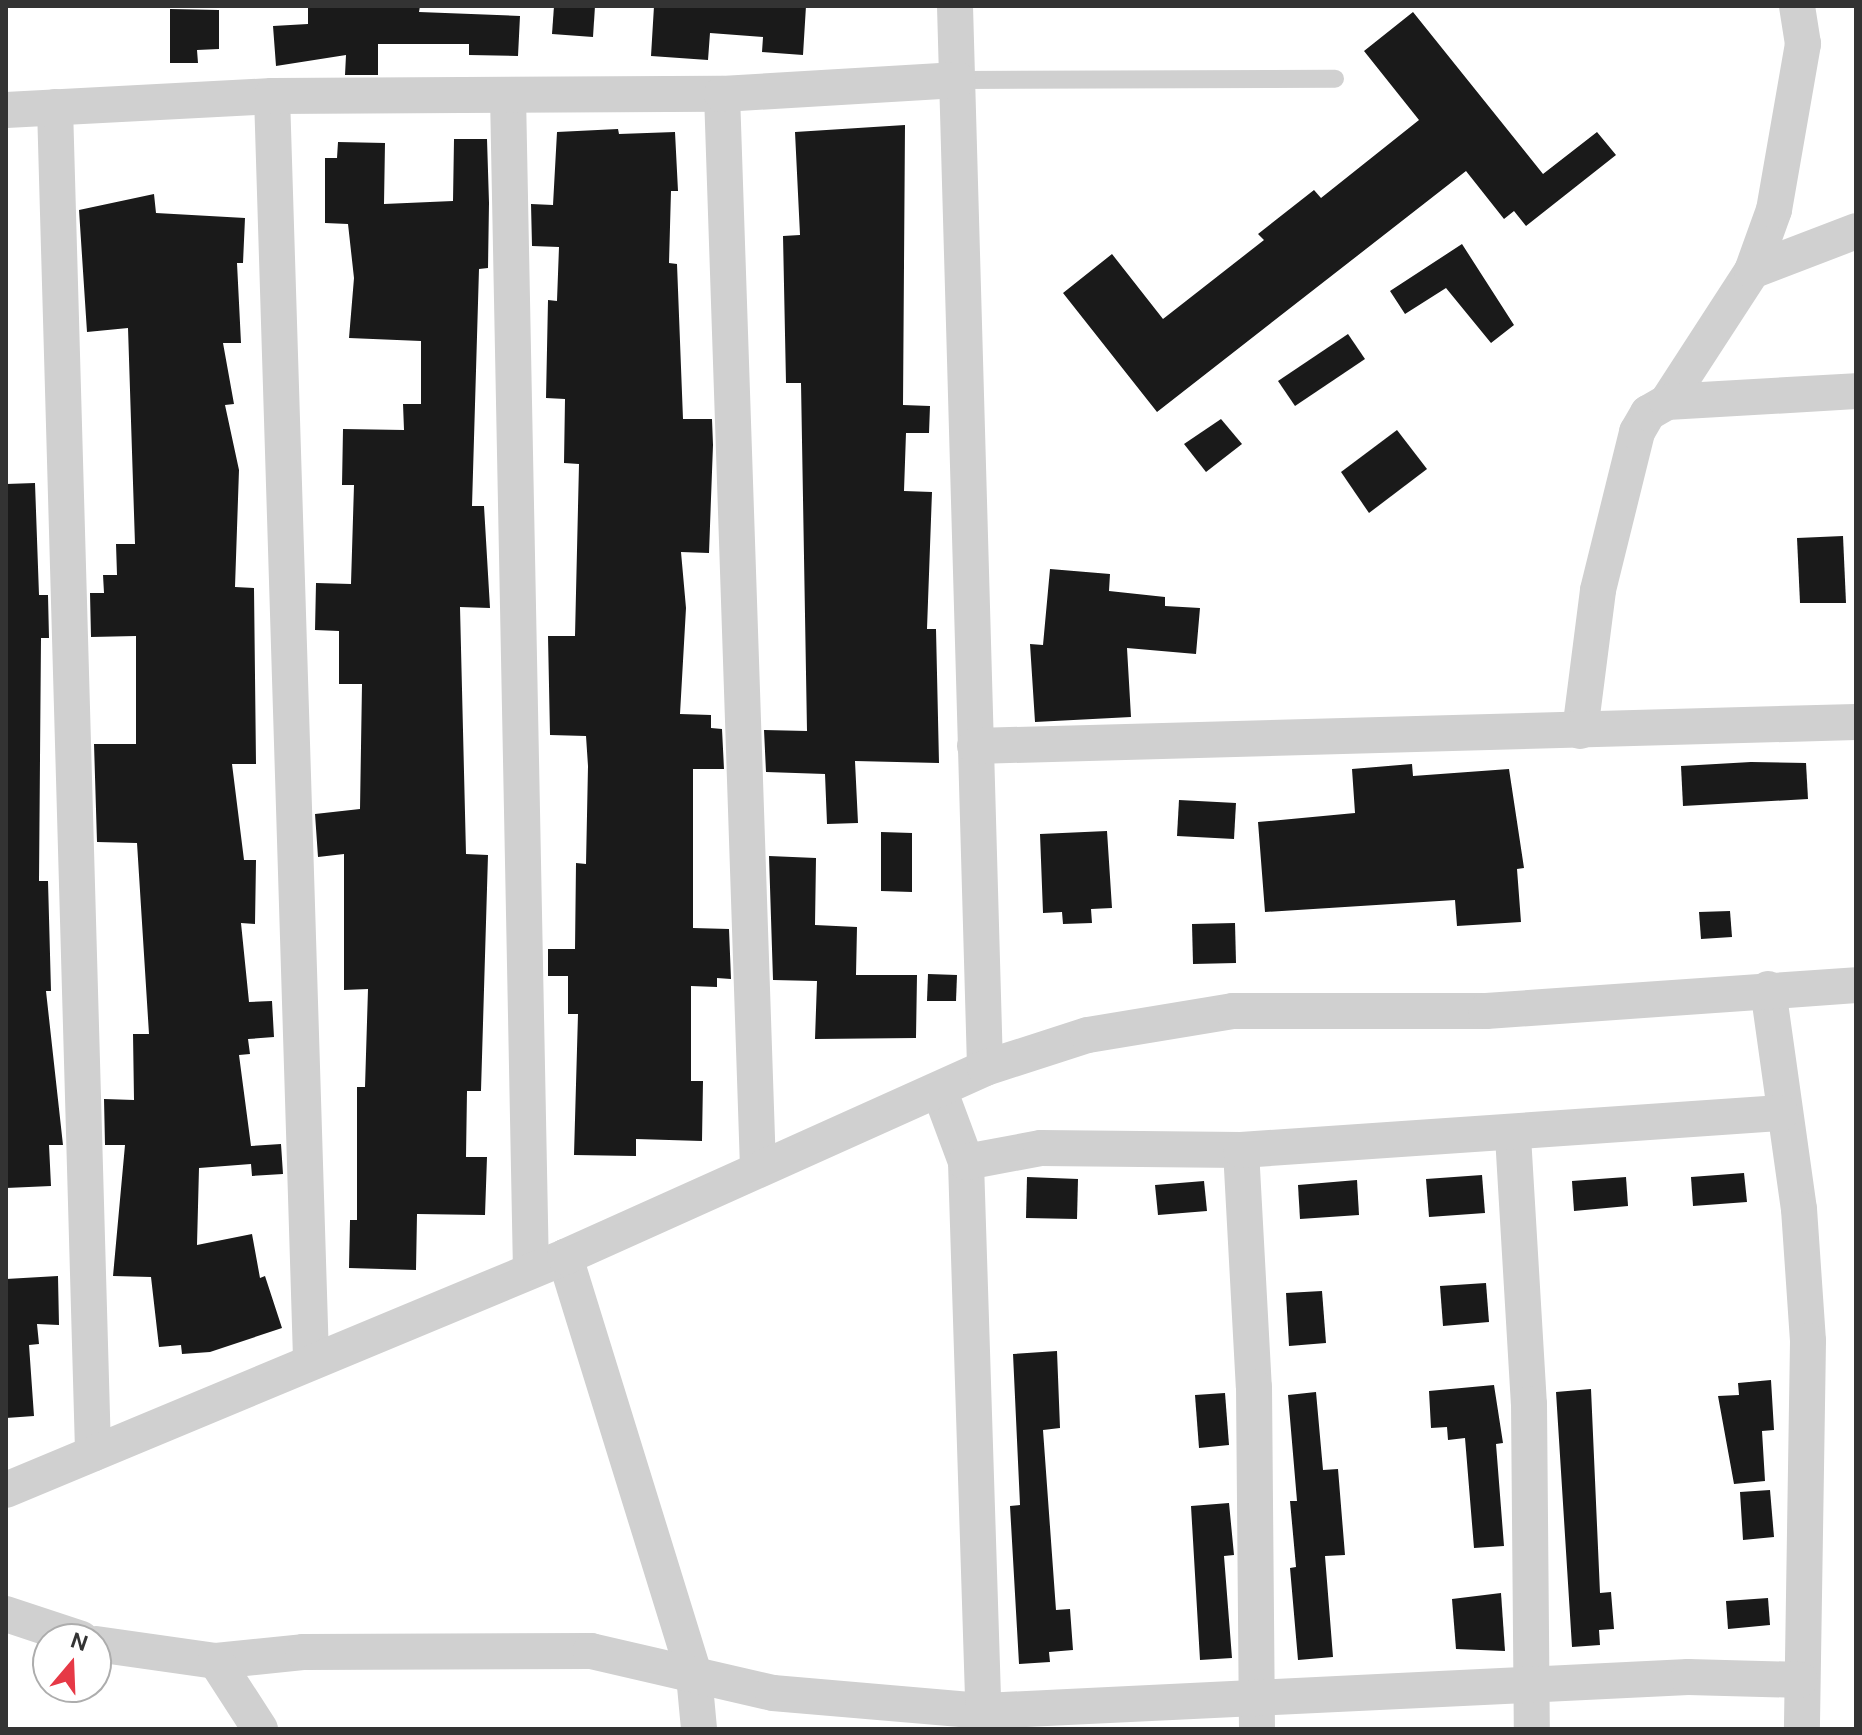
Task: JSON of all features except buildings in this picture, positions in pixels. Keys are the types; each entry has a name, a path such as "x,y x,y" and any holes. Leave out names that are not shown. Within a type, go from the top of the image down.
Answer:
{"street":[{"path":"955,6 985,1068"},
{"path":"1667,402 1752,271 1774,210 1803,44 1797,6"},
{"path":"6,110 272,96 722,94 958,80"},
{"path":"722,94 758,1168"},
{"path":"508,95 548,1262 694,1675 699,1729"},
{"path":"272,96 311,1360"},
{"path":"55,107 93,1453"},
{"path":"1752,271 1856,231"},
{"path":"1580,731 1598,590 1637,432 1648,413 1667,402 1856,391"},
{"path":"975,746 1856,722"},
{"path":"6,1490 548,1262 758,1168 940,1092 985,1068 1088,1035 1233,1011 1486,1011 1856,985"},
{"path":"1768,989 1781,1113 1799,1209 1808,1341 1800,1680 1802,1729"},
{"path":"940,1092 966,1162 984,1720"},
{"path":"966,1162 1041,1148 1241,1150 1513,1136 1781,1113"},
{"path":"1513,1136 1529,1404 1529,1686 1532,1729"},
{"path":"1241,1150 1254,1387 1256,1713"},
{"path":"6,1614 33,1623"},
{"path":"112,1646 216,1661 303,1652 591,1651 773,1693 984,1720 1256,1713 1529,1686 1688,1677 1800,1680"},
{"path":"216,1661 260,1729"}],"lane":[{"path":"958,80 1335,79"}]}
